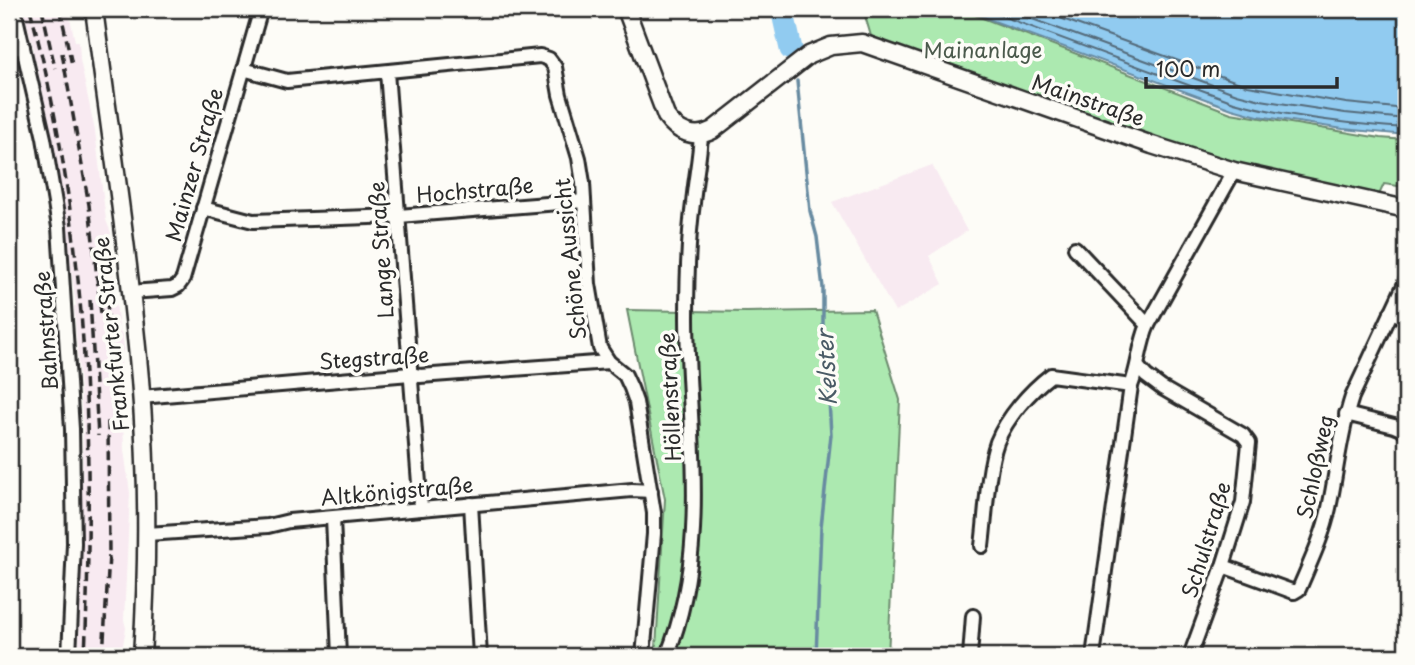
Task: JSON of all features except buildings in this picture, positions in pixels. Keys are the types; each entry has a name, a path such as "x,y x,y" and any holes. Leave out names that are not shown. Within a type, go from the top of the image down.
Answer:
{"street":[{"name":"Bahnstraße","path":"14,9 44,138 60,227 72,415 74,543 69,656"},
{"name":"Frankfurter Straße","path":"94,9 131,292 141,397 147,534 142,656"},
{"name":"Mainzer Straße","path":"131,292 177,286 183,279 261,9"},
{"path":"625,9 666,116 683,132 701,134"},
{"name":"Mainstraße","path":"701,134 713,130 747,106 809,55 831,46 862,43 1234,171 1406,209"},
{"path":"9,50 23,47"},
{"name":"Schöne Aussicht","path":"387,72 540,56 549,59 555,67 560,95 579,158 587,266 600,348 609,362 625,374 636,402 651,491 654,534 643,656"},
{"path":"243,69 287,81 387,72"},
{"name":"Lange Straße","path":"387,72 421,509"},
{"name":"Höllenstraße","path":"667,656 684,596 693,521 694,479 687,315 692,203 701,134"},
{"path":"1093,656 1131,386 1138,367 1140,345 1148,325 1234,171"},
{"name":"Hochstraße","path":"203,208 253,221 399,216 584,201"},
{"path":"1075,248 1148,325"},
{"name":"Schloßweg","path":"1223,566 1294,592 1299,589 1321,535 1328,509 1346,414 1406,281"},
{"path":"1391,312 1406,318"},
{"name":"Stegstraße","path":"141,397 410,374 420,376 609,362"},
{"name":"Schulstraße","path":"1138,367 1162,388 1248,439 1250,448 1243,502 1190,656"},
{"path":"982,546 993,454 1002,432 1020,406 1052,375 1131,386"},
{"path":"1346,414 1406,431"},
{"name":"Altkönigstraße","path":"147,534 268,526 421,509 651,491"},
{"path":"471,505 480,656"},
{"path":"332,518 339,656"},
{"path":"970,656 973,616"}],"shaded area":[{"path":"23,9 68,9 75,41 79,41 80,60 95,131 106,220 111,233 109,238 119,330 124,348 121,357 124,450 130,493 124,620 126,628 121,656 79,656 83,432 76,306 54,145"},
{"path":"932,165 967,231 929,256 943,284 895,312 832,202"}],"green space":[{"name":"Mainanlage","path":"863,9 959,9 1231,113 1406,140 1406,187 1384,184 1378,197 1150,143 935,66 871,36"},
{"path":"627,310 872,310 900,400 888,656 662,656 656,648 665,499"}],"water":[{"path":"966,9 1406,9 1406,135 1343,129 1258,116 1232,109"}],"waterway":[{"name":"Kelster","path":"782,9 791,49"},
{"name":"Kelster","path":"797,81 810,211 817,237 823,288 823,338 831,435 821,527 816,656"}],"railway":[{"path":"30,9 64,168 82,330 88,493 85,656"},
{"path":"42,9 55,68"},
{"path":"60,9 72,65"},
{"path":"62,53 89,205 101,313"},
{"path":"90,300 98,436"},
{"path":"107,300 116,429"},
{"path":"103,656 109,555 108,417"}]}
